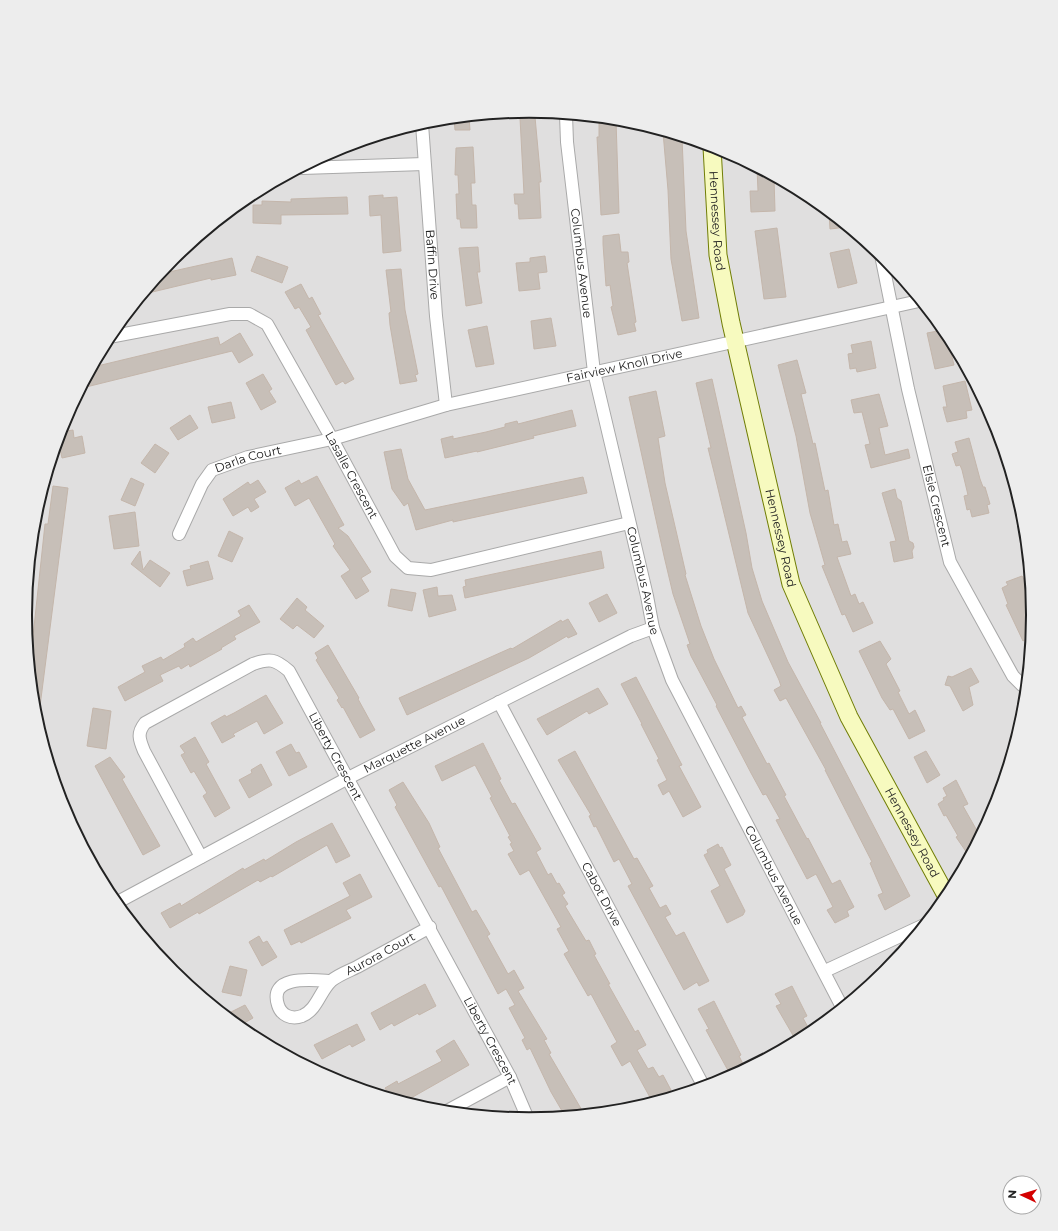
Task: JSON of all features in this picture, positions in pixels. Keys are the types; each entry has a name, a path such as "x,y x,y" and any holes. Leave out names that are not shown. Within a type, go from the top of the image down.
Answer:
{"street":[{"name":"Columbus Avenue","path":"566,120 567,142 594,372 623,491 653,628 672,680 816,958 825,971 840,1003"},
{"name":"Baffin Drive","path":"422,130 436,316 446,405"},
{"name":"Hennessey Road","path":"712,154 718,255 735,341 791,584 849,717 943,891"},
{"path":"314,168 424,164"},
{"name":"Elsie Crescent","path":"883,267 890,307 950,562 1013,676 1021,684"},
{"name":"Fairview Knoll Drive","path":"332,438 446,405 914,302"},
{"name":"Lasalle Crescent","path":"120,334 230,314 249,314 267,324 332,438 395,556 408,568 431,570 629,522"},
{"name":"Darla Court","path":"179,534 202,484 212,470 248,457 332,438"},
{"name":"Marquette Avenue","path":"122,900 348,778 631,636 653,628"},
{"name":"Liberty Crescent","path":"201,856 141,745 139,740 140,730 145,723 253,664 267,659 279,663 289,671 430,927 510,1077 525,1112"},
{"name":"Cabot Drive","path":"499,702 701,1082"},
{"name":"Aurora Court","path":"330,981 430,927"},
{"path":"825,971 913,930"},
{"path":"455,1107 510,1077"}],"shaded area":[{"path":"529,118 594,123 658,135 689,145 719,156 778,185 832,221 857,242 903,288 923,313 942,339 975,396 1000,456 1009,487 1022,551 1026,616 1022,680 1009,744 1000,775 975,835 959,864 942,892 903,943 857,989 832,1010 805,1029 749,1061 719,1075 658,1096 594,1108 562,1111 496,1111 464,1108 400,1096 369,1086 339,1075 280,1046 226,1010 201,989 155,943 135,918 116,892 83,835 58,775 49,744 36,680 33,648 33,583 36,551 49,487 58,456 83,396 99,367 116,339 155,288 201,242 226,221 253,202 309,170 339,156 400,135 464,123 496,120"}],"building":[{"path":"535,118 541,182 539,182 541,218 519,219 518,204 515,204 514,194 524,194 520,119"},
{"path":"469,122 470,130 455,130 454,124"},
{"path":"599,124 616,126 619,213 601,215 597,137 599,137"},
{"path":"663,137 682,143 686,231 699,318 682,321 671,259 668,190"},
{"path":"473,147 475,183 471,183 472,205 476,205 477,228 461,228 460,219 457,219 456,194 459,194 458,175 455,175 456,148"},
{"path":"757,174 774,183 775,211 751,212 750,191 758,191"},
{"path":"383,195 383,198 397,197 401,251 383,253 381,215 370,216 369,196"},
{"path":"347,197 348,214 281,215 281,224 253,223 253,205 262,205 262,201 291,202 291,199"},
{"path":"829,219 840,228 830,229"},
{"path":"777,228 786,297 764,299 755,231"},
{"path":"619,234 621,252 628,252 629,262 627,263 636,331 618,335 611,307 613,306 610,285 606,286 603,236"},
{"path":"478,247 480,272 477,272 482,303 466,306 459,248"},
{"path":"849,249 857,283 838,288 830,253"},
{"path":"257,256 288,267 282,283 251,271"},
{"path":"545,256 547,272 538,273 540,289 519,291 516,263 530,262 530,258"},
{"path":"232,258 236,275 211,280 211,278 152,292 171,272"},
{"path":"401,269 405,310 418,374 415,375 417,381 400,384 390,325 389,313 391,312 386,270"},
{"path":"301,284 309,299 312,297 321,314 318,315 354,379 345,384 343,381 336,385 306,330 311,327 299,307 295,309 285,292"},
{"path":"551,318 556,346 534,349 531,321"},
{"path":"487,326 494,364 476,367 468,330"},
{"path":"936,331 951,354 954,365 935,369 927,333"},
{"path":"240,333 253,355 239,363 232,351 88,386 100,365 218,337 220,345"},
{"path":"871,341 876,368 857,372 856,368 850,369 848,354 853,353 851,345"},
{"path":"797,360 806,393 801,394 813,444 815,443 825,491 828,490 834,525 838,524 842,542 847,541 851,554 837,557 851,596 855,594 859,604 863,602 873,623 853,632 845,614 842,615 822,566 825,565 810,513 796,436 778,365"},
{"path":"263,374 272,389 269,391 276,402 261,410 246,383"},
{"path":"712,379 746,533 752,568 762,601 788,662 910,896 885,910 878,895 883,893 870,863 872,862 826,770 786,698 780,701 774,690 781,686 779,680 748,613 708,448 711,448 696,383"},
{"path":"965,381 972,410 966,411 967,418 947,422 943,407 947,407 943,386"},
{"path":"656,391 665,436 658,438 665,483 685,575 701,626 714,659 738,708 741,706 746,715 742,717 767,764 769,763 786,795 784,796 807,839 808,838 832,884 840,880 854,907 847,911 849,916 835,923 827,910 833,907 816,874 807,879 776,820 780,819 766,794 763,795 751,773 691,656 687,645 690,644 673,594 629,397"},
{"path":"879,394 888,426 879,428 885,455 908,449 910,458 871,468 865,445 870,444 862,412 854,413 851,400"},
{"path":"231,402 235,418 212,423 208,407"},
{"path":"572,410 576,426 533,436 534,438 477,452 445,458 441,439 453,436 453,439 486,432 505,427 505,424 517,421 518,424"},
{"path":"190,415 198,428 178,440 170,428"},
{"path":"73,430 74,438 82,436 85,453 62,458 60,450 68,431"},
{"path":"969,438 980,479 983,487 985,487 990,504 987,505 989,513 972,517 970,509 967,510 964,496 968,495 962,470 960,465 956,466 952,454 958,452 955,442"},
{"path":"155,444 169,453 155,473 141,463"},
{"path":"401,449 408,479 425,510 583,477 587,493 453,522 453,520 416,530 408,503 404,506 392,489 384,452"},
{"path":"317,476 344,525 338,528 348,536 371,572 361,578 369,591 356,599 341,576 350,570 333,546 335,544 309,498 295,506 285,488 299,480 301,484"},
{"path":"131,478 144,484 135,506 121,500"},
{"path":"258,480 266,492 254,499 259,507 251,512 248,507 233,516 223,499 248,482 250,485"},
{"path":"53,486 68,488 40,703 36,680 33,639 45,524 48,524"},
{"path":"895,489 897,498 901,501 909,541 913,543 914,547 912,551 913,558 894,562 890,542 896,541 882,493"},
{"path":"135,512 139,546 114,549 109,516"},
{"path":"229,531 243,538 232,562 218,556"},
{"path":"140,551 143,570 150,560 170,573 160,587 131,564"},
{"path":"601,551 604,568 465,598 463,587 466,586 465,580"},
{"path":"208,561 213,579 187,586 183,571 191,569 190,566"},
{"path":"1022,576 1025,581 1026,616 1025,640 1023,641 1006,605 1008,604 1002,588 1008,585 1006,582"},
{"path":"437,587 438,596 452,595 456,610 429,617 423,590"},
{"path":"391,589 416,593 412,611 388,606"},
{"path":"607,594 617,613 599,622 589,603"},
{"path":"297,598 307,607 305,610 324,626 314,638 297,625 293,629 280,619"},
{"path":"249,605 260,622 234,636 236,639 221,648 222,649 190,667 189,664 181,669 179,666 160,675 163,681 125,701 118,687 145,672 142,666 161,657 163,660 185,647 184,644 193,638 196,642 241,616 238,611"},
{"path":"568,619 577,634 568,638 567,636 529,658 407,715 399,698 511,648 512,649 561,620 562,622"},
{"path":"880,641 891,659 886,664 900,691 898,692 909,714 915,710 925,731 909,739 893,709 890,710 882,698 859,651"},
{"path":"328,645 359,698 358,699 375,730 360,738 343,707 342,708 337,700 339,698 316,660 318,658 315,653"},
{"path":"971,668 979,682 969,687 973,705 963,711 950,686 945,685 948,676 952,677"},
{"path":"636,677 682,765 679,766 701,807 683,817 669,791 663,795 658,785 667,780 657,760 659,759 621,684"},
{"path":"598,688 608,704 589,714 587,711 547,735 537,719"},
{"path":"266,695 283,723 264,734 257,721 233,734 235,736 222,743 211,723 225,715 226,717 234,713"},
{"path":"93,708 111,711 106,749 87,746"},
{"path":"195,737 209,762 206,764 230,808 215,817 203,796 207,793 194,771 191,773 181,755 185,753 180,746"},
{"path":"483,743 501,779 499,780 512,804 515,803 541,849 536,852 548,875 551,873 557,884 559,883 565,893 562,895 568,904 565,906 586,941 589,940 596,954 594,955 610,984 608,984 635,1032 638,1030 646,1045 637,1050 648,1069 653,1067 659,1077 663,1075 671,1090 664,1094 650,1098 630,1061 622,1066 611,1046 617,1042 591,994 588,996 564,954 569,951 557,929 561,927 529,870 520,875 508,854 514,851 510,844 512,843 508,837 510,836 475,765 442,781 435,766"},
{"path":"291,744 296,753 299,752 307,767 289,776 276,752"},
{"path":"575,751 634,859 637,858 653,886 649,888 660,908 666,905 671,914 665,917 676,936 684,932 709,981 699,986 697,982 684,990 628,886 632,884 619,859 614,862 596,826 594,827 589,816 591,815 558,760"},
{"path":"926,751 940,775 927,783 914,757"},
{"path":"110,757 125,777 122,779 160,846 143,855 95,766"},
{"path":"261,764 272,785 249,798 239,780 252,773 251,770"},
{"path":"956,780 968,804 963,806 977,831 966,851 956,837 958,836 946,815 944,816 938,804 947,796 943,788"},
{"path":"403,782 429,823 440,847 438,848 472,912 476,910 490,934 487,936 508,974 514,970 524,988 518,991 547,1039 544,1040 551,1053 549,1054 581,1109 562,1111 551,1092 530,1048 527,1050 522,1040 525,1038 509,1008 515,1005 506,989 498,994 441,886 439,887 395,807 397,805 389,790"},
{"path":"332,823 350,856 336,863 327,845 272,877 271,876 260,882 258,880 199,914 198,912 170,928 161,913 180,903 181,906 243,868 244,870 264,859 265,861 296,842"},
{"path":"718,844 720,848 722,847 731,865 724,869 745,911 743,915 727,923 711,891 720,886 704,855 708,853 707,850"},
{"path":"360,874 372,897 346,910 351,918 301,943 300,941 291,945 284,930 350,896 343,883"},
{"path":"259,936 263,943 267,941 277,957 262,966 249,942"},
{"path":"230,966 247,970 241,996 222,992"},
{"path":"425,984 436,1006 419,1015 418,1013 394,1026 392,1023 380,1030 371,1013"},
{"path":"792,986 807,1016 803,1018 808,1027 793,1036 776,1006 781,1004 775,994"},
{"path":"714,1001 741,1055 739,1056 743,1064 728,1071 706,1030 709,1029 698,1009"},
{"path":"245,1005 253,1018 244,1023 230,1013"},
{"path":"357,1024 365,1040 352,1047 350,1044 322,1059 314,1045"},
{"path":"454,1040 469,1065 411,1098 387,1092 385,1088 397,1081 398,1084 442,1061 436,1051"}]}
